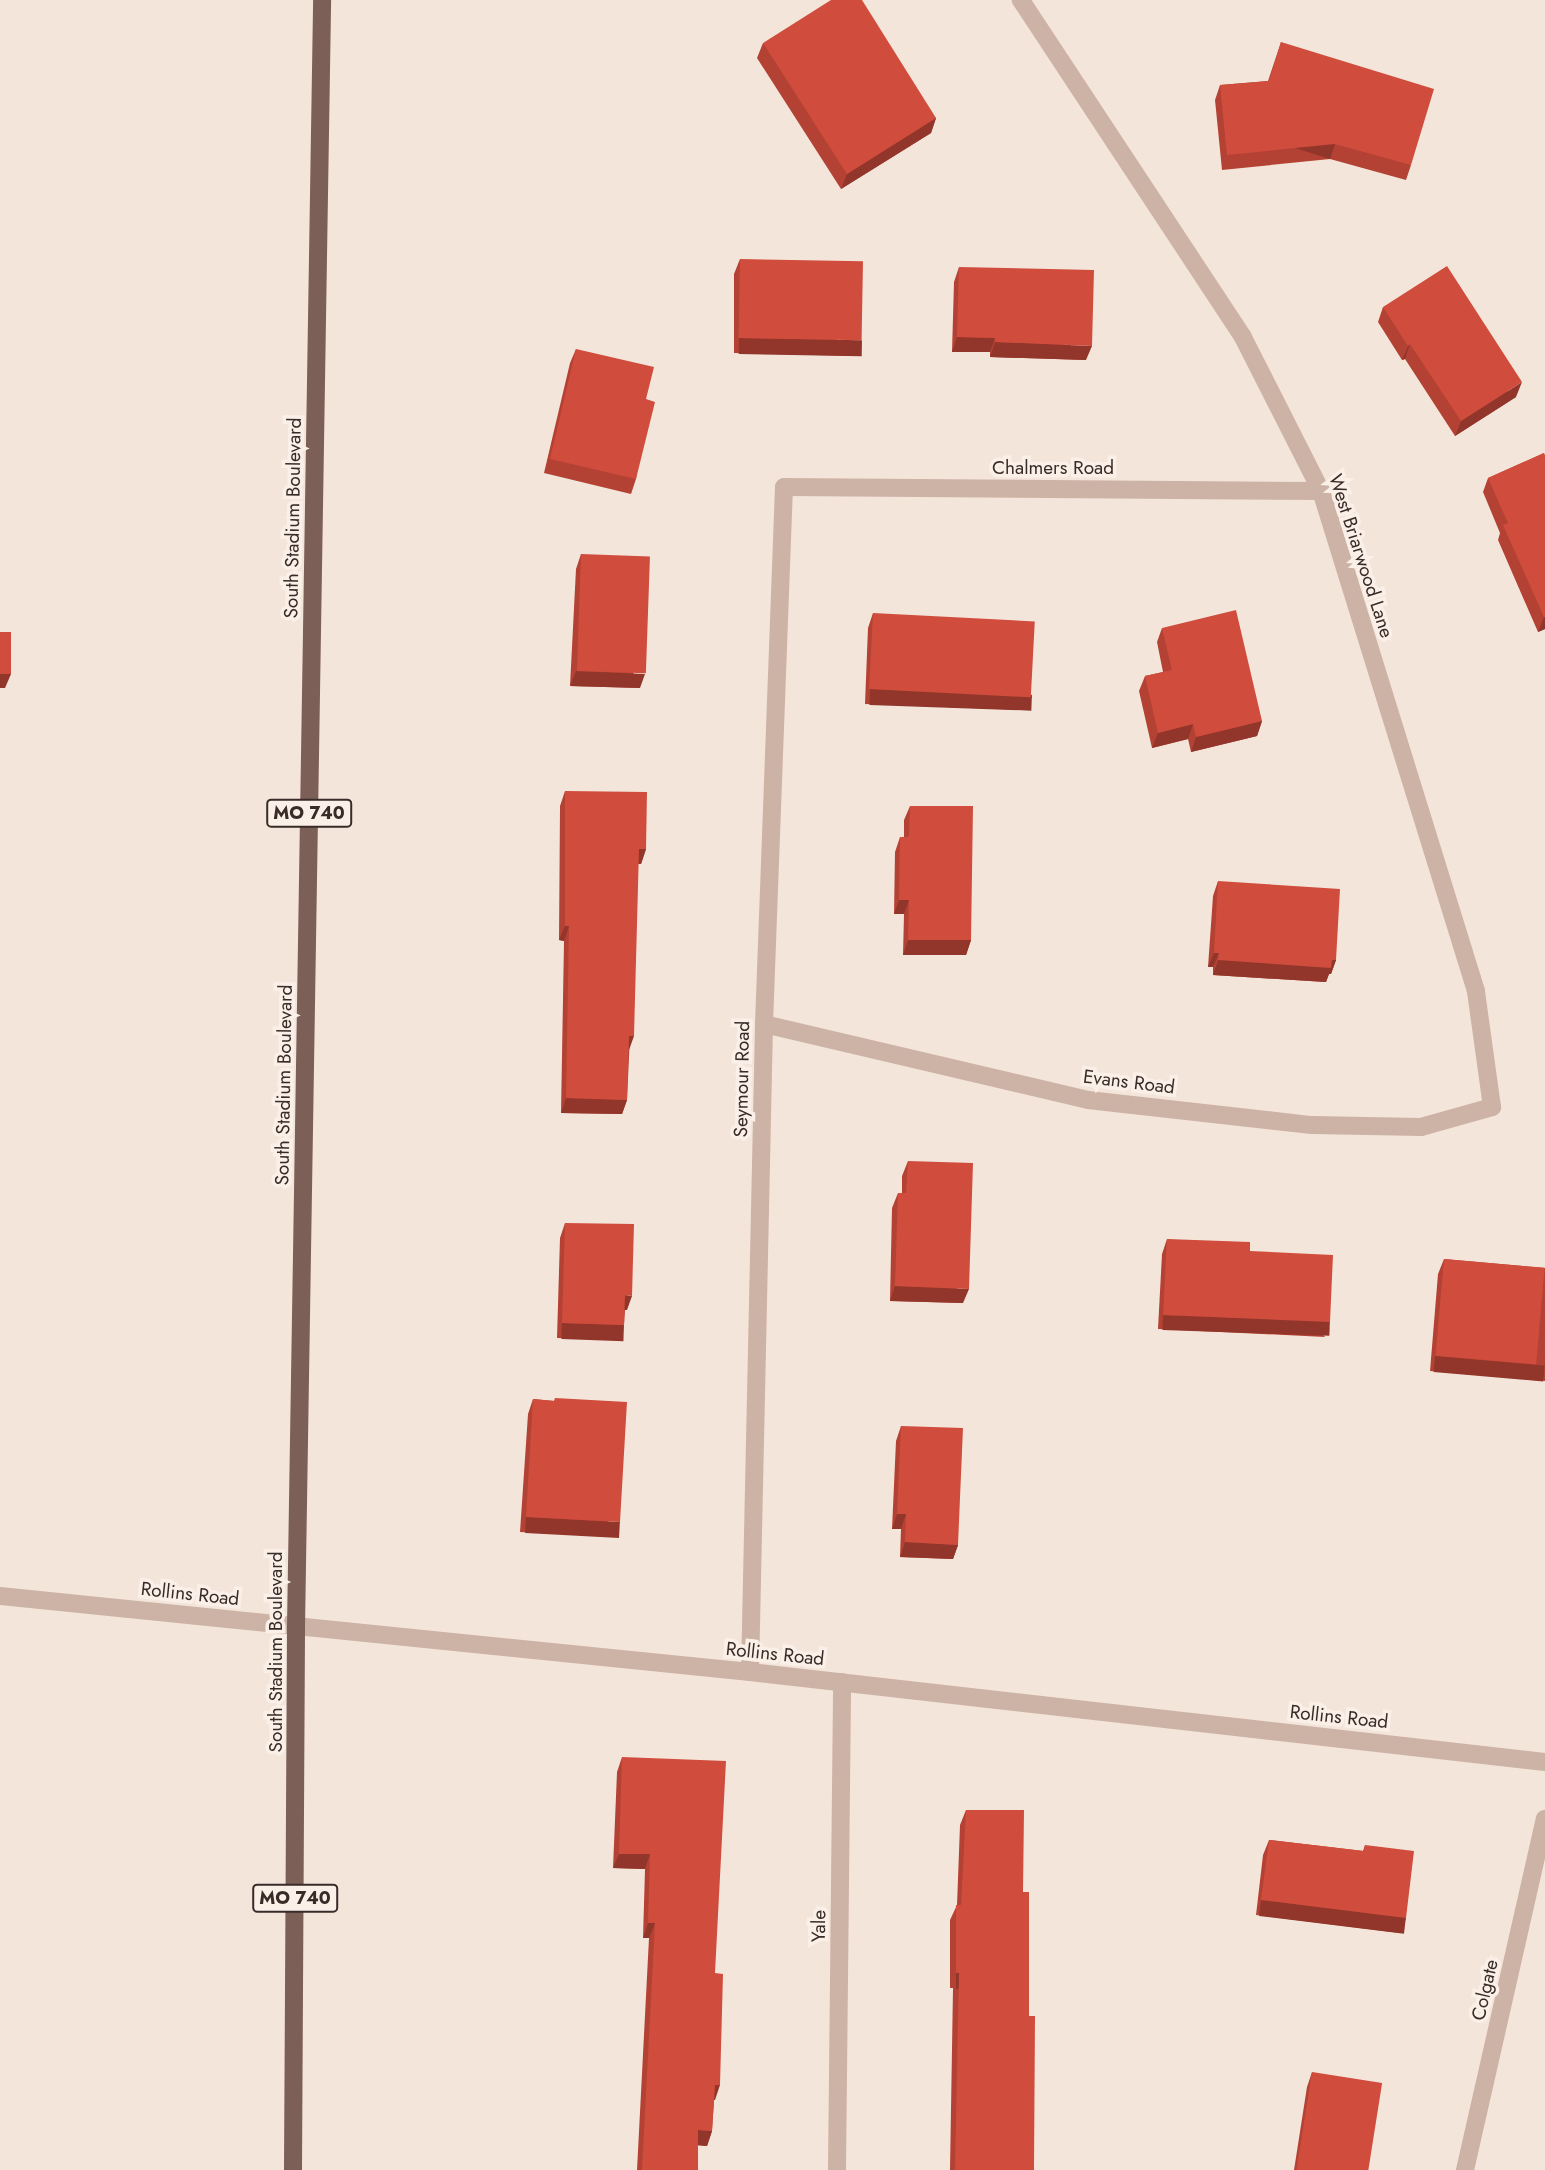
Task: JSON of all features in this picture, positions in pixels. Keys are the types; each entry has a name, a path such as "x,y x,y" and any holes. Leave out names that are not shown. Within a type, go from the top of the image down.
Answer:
{"main road":[{"name":"South Stadium Boulevard","path":"293,2170 296,1627 322,0"}],"street":[{"name":"West Briarwood Lane","path":"1021,0 1243,337 1321,491 1476,991 1492,1107"},
{"name":"Chalmers Road","path":"784,487 1321,491"},
{"name":"Seymour Road","path":"750,1672 764,1024 784,487"},
{"name":"Evans Road","path":"764,1024 1087,1100 1312,1125 1407,1127 1421,1127 1492,1107"},
{"name":"Rollins Road","path":"0,1595 750,1672 1545,1762"},
{"name":"Yale","path":"837,2170 842,1682"},
{"name":"Colgate","path":"1465,2170 1545,1819"}],"building":[{"path":"831,0 862,0 936,118 847,174 763,43"},
{"path":"1281,42 1434,89 1411,165 1335,144 1227,155 1220,85 1269,81"},
{"path":"740,259 863,261 862,340 739,338"},
{"path":"1447,266 1522,382 1461,421 1383,307"},
{"path":"959,267 1094,270 1092,346 995,342 995,338 957,337"},
{"path":"576,349 654,367 646,399 655,402 636,479 550,459"},
{"path":"1544,453 1545,617 1503,525 1508,523 1488,478"},
{"path":"581,554 650,556 646,673 577,671"},
{"path":"1236,610 1262,721 1196,737 1193,724 1158,733 1145,676 1172,670 1162,628"},
{"path":"873,613 1035,621 1031,697 869,689"},
{"path":"0,632 11,632 11,674 0,674"},
{"path":"565,791 647,792 646,849 639,849 634,1036 629,1036 627,1100 566,1098 569,926 565,926"},
{"path":"910,806 973,806 971,940 908,940 909,900 899,900 900,837 909,837"},
{"path":"1218,881 1340,889 1336,960 1332,960 1331,968 1218,960 1219,953 1214,953"},
{"path":"908,1161 973,1163 969,1289 895,1286 898,1193 906,1193"},
{"path":"565,1223 634,1224 632,1296 625,1295 624,1325 562,1323"},
{"path":"1167,1239 1250,1242 1250,1251 1333,1255 1330,1322 1163,1315"},
{"path":"1444,1259 1545,1268 1536,1364 1436,1356"},
{"path":"555,1398 627,1402 620,1522 526,1517 533,1399 555,1401"},
{"path":"901,1426 963,1428 958,1545 905,1542 906,1514 897,1514"},
{"path":"622,1757 726,1761 715,1973 723,1974 720,2085 715,2085 712,2131 698,2130 698,2170 642,2170 655,1923 648,1923 650,1854 619,1854"},
{"path":"966,1810 1024,1810 1023,1892 1029,1892 1029,2016 1035,2016 1034,2170 955,2170 959,1973 956,1973 956,1905 961,1905"},
{"path":"1269,1840 1364,1851 1365,1845 1414,1851 1406,1918 1261,1900"},
{"path":"1312,2072 1382,2083 1368,2170 1297,2170"}]}
